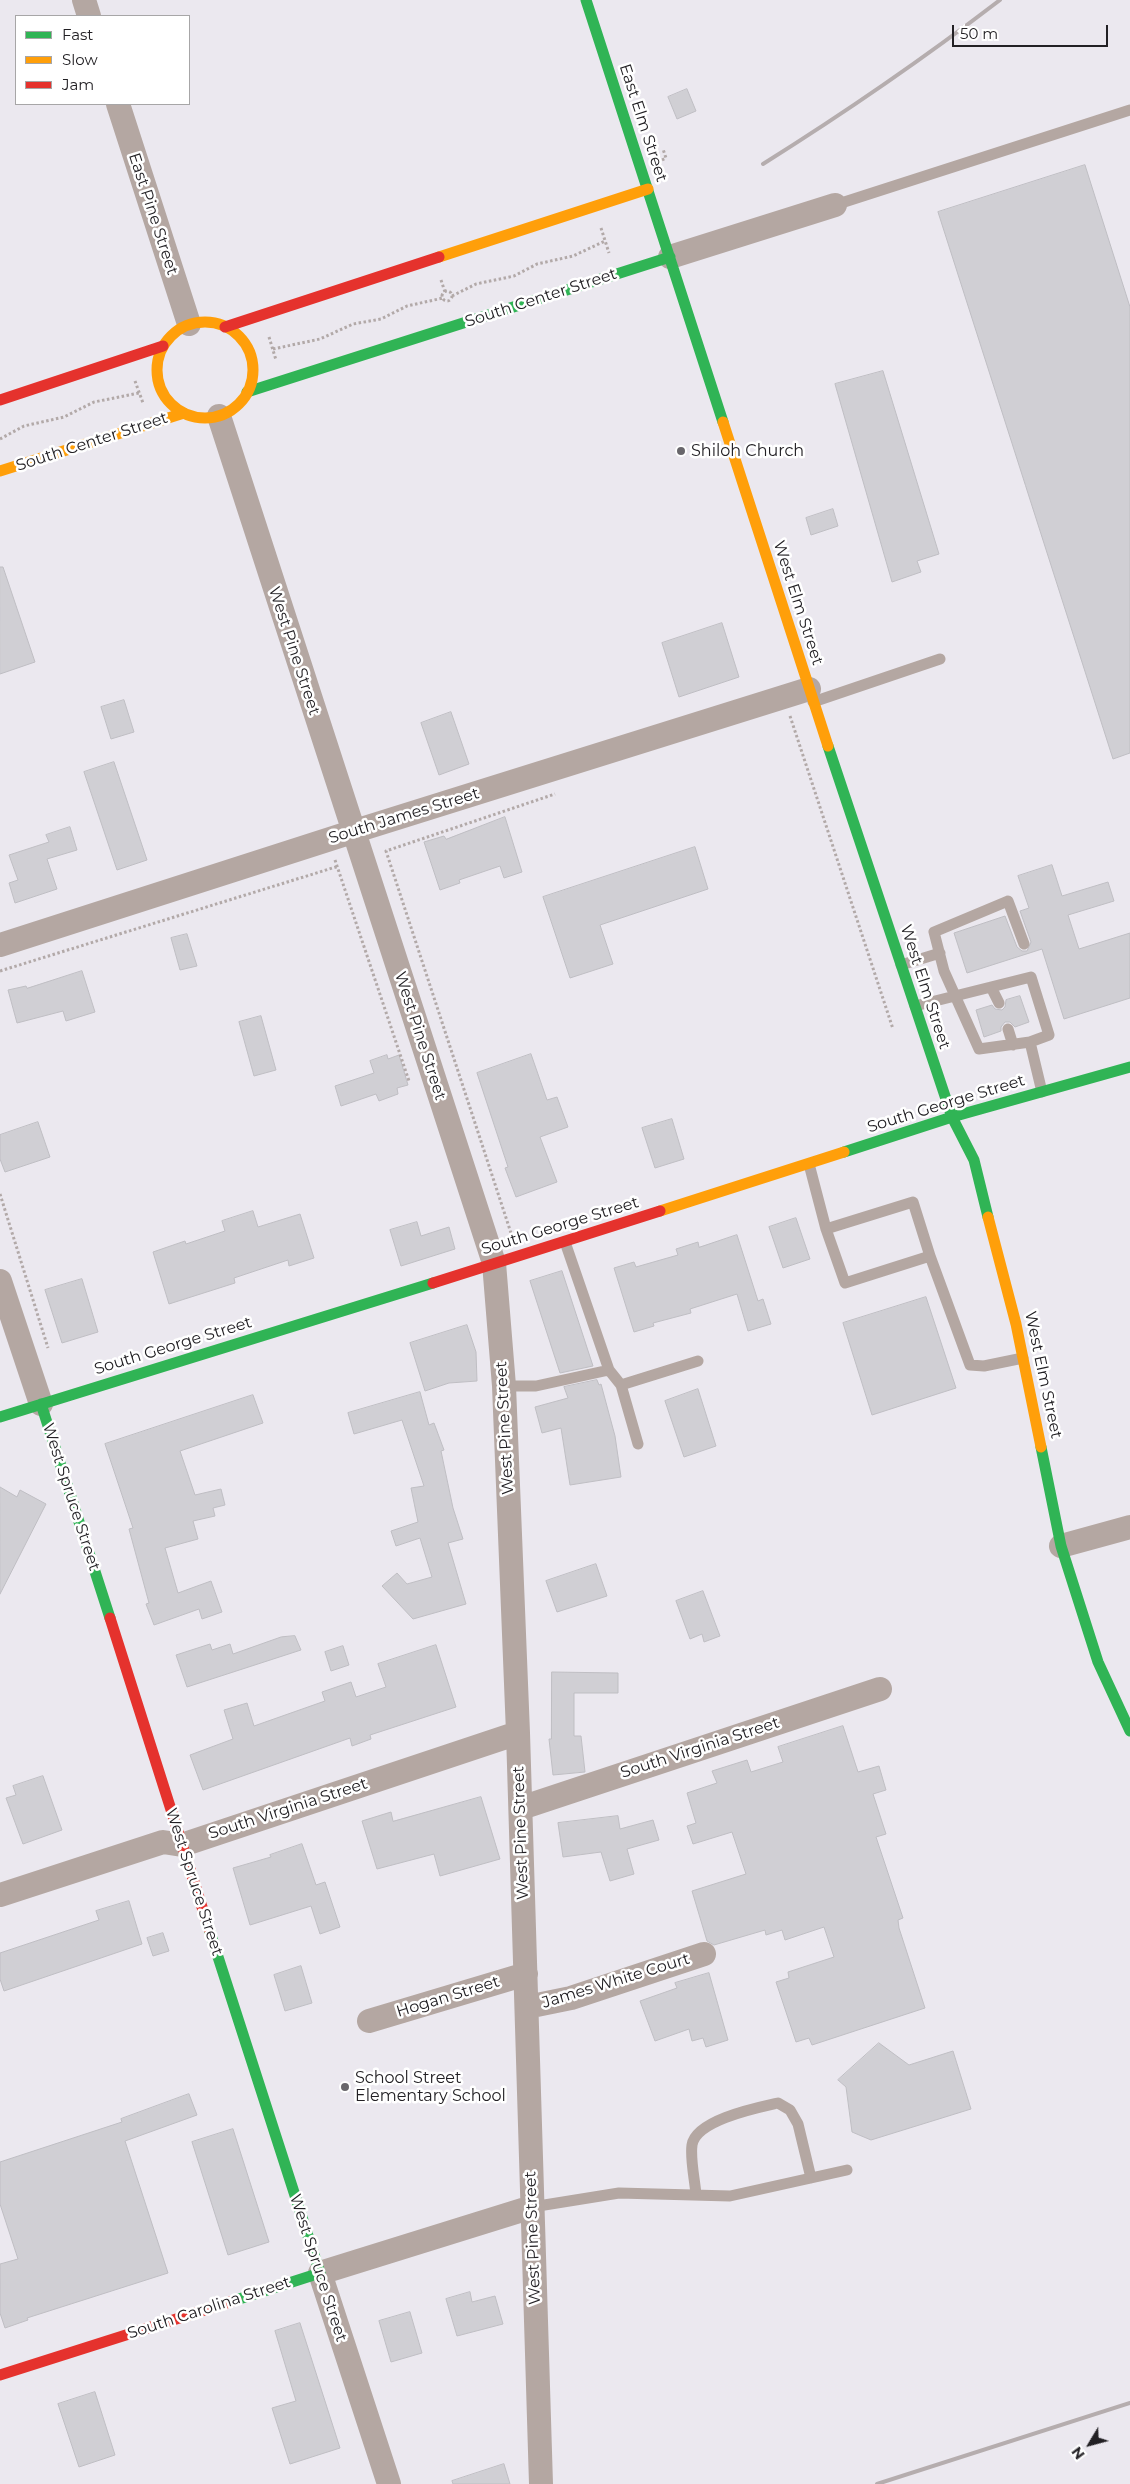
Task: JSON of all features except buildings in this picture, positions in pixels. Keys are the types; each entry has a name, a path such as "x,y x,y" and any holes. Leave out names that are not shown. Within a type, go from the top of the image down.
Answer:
{"street":[{"path":"84,0 89,15"},
{"name":"East Elm Street","path":"586,0 670,257"},
{"name":"East Pine Street","path":"118,105 189,324"},
{"path":"225,326 648,189"},
{"name":"South Center Street","path":"163,346 157,365 159,384 165,396 173,406 184,413 195,417 218,416 240,402 247,392 835,205"},
{"name":"West Elm Street","path":"670,257 811,696 952,1117 974,1160 1023,1358 1061,1546 1098,1662 1130,1731"},
{"path":"0,400 163,346 169,337 189,324 207,322 225,326 236,333 244,343 250,355 252,374 247,392"},
{"name":"South Center Street","path":"0,472 184,413"},
{"name":"West Pine Street","path":"218,416 494,1263 504,1386 521,1808 541,2484"},
{"name":"South James Street","path":"0,945 352,832 811,696"},
{"name":"South George Street","path":"0,1417 565,1242 952,1117 1130,1067"},
{"name":"West Spruce Street","path":"0,1281 389,2484"},
{"path":"1061,1546 1129,1532"},
{"name":"South Virginia Street","path":"521,1808 880,1689"},
{"name":"South Virginia Street","path":"0,1895 163,1842 182,1845 518,1733"},
{"name":"James White Court","path":"527,2007 571,1998 704,1954"},
{"name":"Hogan Street","path":"369,2021 526,1974"},
{"name":"South Carolina Street","path":"0,2375 532,2207"}],"lane":[{"path":"835,205 1130,110"},
{"path":"811,696 940,658"},
{"path":"915,1006 955,995 991,986 1031,977 1049,1035 1030,1042 979,1049 955,995 944,971 934,932 1008,901 1024,944"},
{"path":"901,965 940,953"},
{"path":"991,986 999,1003"},
{"path":"1008,1029 1013,1045"},
{"path":"1030,1042 1042,1092"},
{"path":"809,1164 826,1229 845,1283 930,1256"},
{"path":"826,1229 913,1202 930,1256 970,1365 984,1366 1023,1358"},
{"path":"565,1242 609,1370 621,1385 638,1444"},
{"path":"621,1385 698,1361"},
{"path":"504,1386 536,1386 609,1370"},
{"path":"696,2195 692,2146 696,2135 706,2125 778,2103 790,2110 798,2124 811,2178"},
{"path":"532,2207 619,2192 730,2196 847,2170"}],"path":[{"path":"600,225 611,257"},
{"path":"273,349 320,338 352,324 381,319 407,306 443,298 448,301 452,296 476,284 514,276 537,264 573,256 605,240"},
{"path":"443,298 443,294 446,291 450,291 452,296"},
{"path":"268,333 278,364"},
{"path":"134,376 144,407"},
{"path":"0,439 24,426 64,417 94,402 139,393"},
{"path":"790,715 893,1029"},
{"path":"386,851 514,1241"},
{"path":"335,859 410,1083"},
{"path":"0,971 343,865"},
{"path":"0,1194 50,1355"}],"railway":[{"path":"763,164 884,85 1000,0"},
{"path":"877,2484 1130,2403"}],"traffic: fast":[{"path":"586,0 723,422"},
{"path":"247,392 670,257"},
{"path":"828,746 952,1117 974,1160 988,1217"},
{"path":"844,1152 952,1117 1130,1067"},
{"path":"0,1417 433,1283"},
{"path":"41,1404 110,1618"},
{"path":"1041,1447 1061,1546 1098,1662 1130,1731"},
{"path":"209,1929 320,2273 236,2300"}],"traffic: slow":[{"path":"439,257 648,189"},
{"path":"205,322 223,326 239,336 249,352 253,370 249,388 239,404 223,414 205,418 187,414 171,404 161,388 157,370 161,352 171,336 187,326 205,322"},
{"path":"0,471 184,413"},
{"path":"723,422 828,746"},
{"path":"660,1211 844,1152"},
{"path":"988,1217 1016,1324 1041,1447"}],"traffic: jam":[{"path":"225,327 439,257"},
{"path":"0,400 163,346"},
{"path":"433,1283 660,1211"},
{"path":"110,1618 209,1929"},
{"path":"0,2375 236,2300"}],"place":[{"name":"Shiloh Church","path":"681,451"},
{"name":"School Street Elementary School","path":"345,2087"}]}
